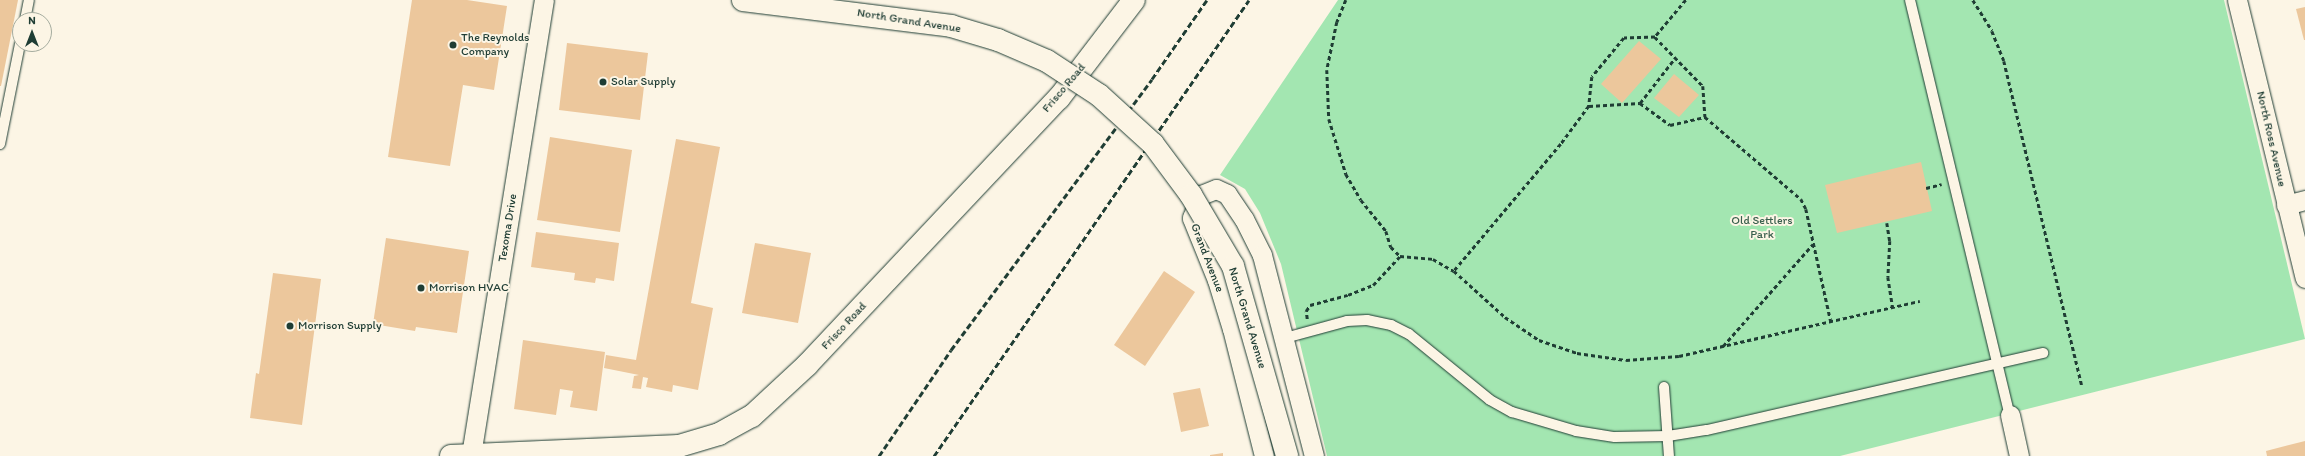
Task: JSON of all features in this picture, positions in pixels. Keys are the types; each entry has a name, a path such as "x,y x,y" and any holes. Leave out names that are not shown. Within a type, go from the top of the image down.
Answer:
{"street":[{"name":"Texoma Drive","path":"461,456 544,0"},
{"name":"North Grand Avenue","path":"742,0 951,26 998,40 1047,60 1099,95 1153,144 1191,195 1233,266 1287,456"},
{"name":"Frisco Road","path":"461,456 679,446 719,434 752,416 807,365 1059,98 1134,0"},
{"name":"North Ross Avenue","path":"2238,0 2286,205 2305,278"},
{"name":"Grand Avenue","path":"1264,456 1230,322 1217,280 1192,218 1201,195 1216,189 1227,194 1244,219 1262,255 1285,338 1314,456"},
{"path":"2286,205 2305,200"},
{"path":"2010,415 2019,456"}],"lane":[{"path":"27,12 29,0"},
{"path":"1910,0 2010,415"},
{"path":"0,144 18,52"},
{"path":"1285,338 1347,321 1367,320 1391,325 1409,334 1490,400 1512,412 1576,431 1615,437 1668,436 1753,421 1997,366 2043,353"},
{"path":"1664,387 1669,456"}],"path":[{"path":"1346,0 1337,22 1330,49 1327,70 1329,119 1346,174 1361,200 1386,231 1391,247 1400,256 1433,259 1454,271 1524,331 1539,340 1577,353 1601,358 1647,360 1679,356 1722,347 1920,301"},
{"path":"1454,271 1561,144 1589,106 1592,77 1624,38 1655,37 1686,0"},
{"path":"1973,0 1992,32 2004,61 2082,385"},
{"path":"1655,37 1704,86 1705,117 1801,199 1806,209 1831,322"},
{"path":"1640,103 1675,58"},
{"path":"1589,106 1640,103 1670,125 1705,117"},
{"path":"1887,222 1890,241 1888,277 1893,307"},
{"path":"1722,347 1813,243"},
{"path":"1307,332 1306,311 1310,305 1368,287 1400,256"}],"green space":[{"name":"Old Settlers Park","path":"1338,0 2224,0 2305,339 1840,456 1327,456 1281,264 1260,213 1245,189 1220,175"}],"building":[{"path":"0,0 18,0 16,12 12,12 12,30 0,86"},
{"name":"The Reynolds Company","path":"412,0 467,0 507,6 494,90 463,85 450,166 388,157"},
{"path":"2305,7 2305,40 2304,40 2296,9"},
{"path":"1639,41 1661,59 1622,103 1601,84"},
{"name":"Solar Supply","path":"567,43 648,53 640,120 559,110"},
{"path":"1674,74 1699,95 1679,117 1654,98"},
{"path":"550,137 632,150 620,232 537,220"},
{"path":"676,139 720,147 691,303 713,308 698,390 673,385 672,392 646,387 648,378 643,377 641,389 632,388 634,376 639,375 604,368 606,355 636,360"},
{"path":"1921,162 1932,211 1837,233 1825,185"},
{"path":"536,232 619,243 614,281 596,278 595,283 574,280 575,273 531,267"},
{"name":"Morrison HVAC","path":"386,238 469,251 457,333 416,327 415,331 373,324"},
{"path":"755,243 811,253 798,323 742,313"},
{"path":"1164,271 1195,292 1145,366 1114,345"},
{"name":"Morrison Supply","path":"273,273 321,279 302,425 250,418 256,373 259,374"},
{"path":"523,340 605,352 597,411 570,407 573,391 560,389 556,415 514,409"},
{"path":"1200,388 1209,426 1181,432 1173,393"},
{"path":"2305,441 2305,456 2267,456 2266,451"},
{"path":"1223,453 1223,456 1210,456 1210,455"}],"railway":[{"path":"879,456 951,350 1152,79 1207,0"},
{"path":"934,456 1249,0"}],"place":[{"name":"The Reynolds Company","path":"453,45"},
{"name":"Solar Supply","path":"603,82"},
{"name":"Morrison HVAC","path":"421,288"},
{"name":"Morrison Supply","path":"290,326"}]}
